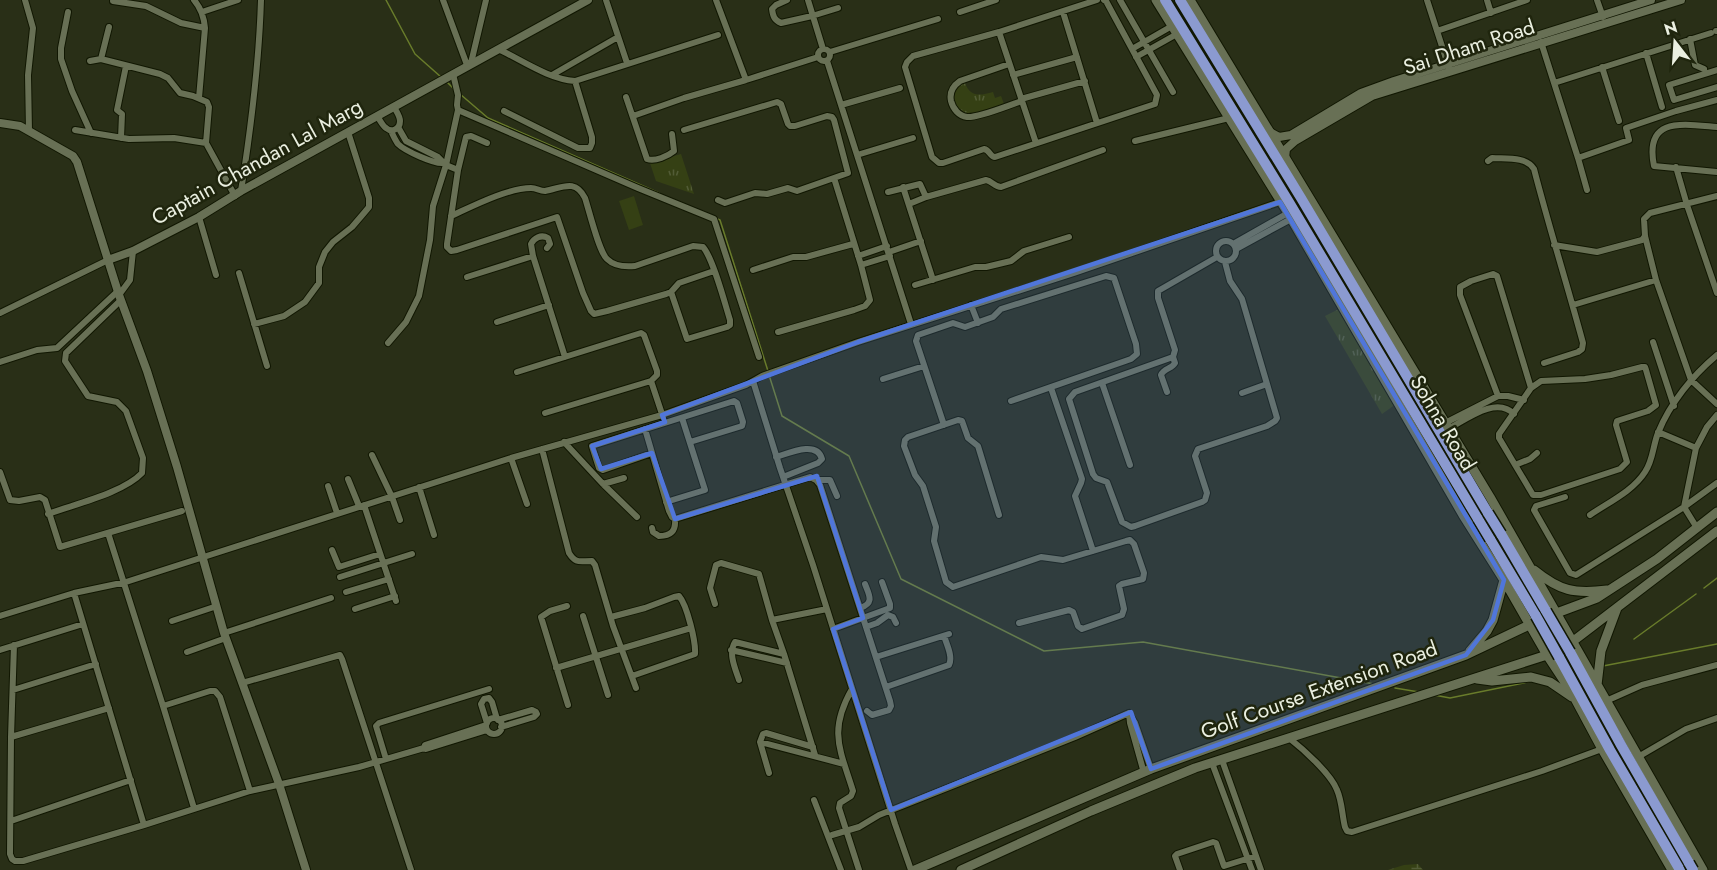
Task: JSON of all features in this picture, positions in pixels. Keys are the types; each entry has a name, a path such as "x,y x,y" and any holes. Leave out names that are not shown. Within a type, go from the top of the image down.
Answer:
{"highway":[{"name":"Sohna Road","path":"1165,0 1483,516 1542,616 1559,657 1610,750 1688,868"},
{"name":"Sohna Road","path":"1180,0 1307,208 1483,516"},
{"name":"Sohna Road","path":"1542,616 1571,647 1688,868"}],"main road":[{"path":"1156,0 1289,216 1474,533 1504,580 1542,616"},
{"path":"1190,0 1447,426 1528,565 1542,616 1547,655 1576,699 1602,749 1688,868"},
{"name":"Golf Course Extension Road","path":"913,870 1148,771 1466,655 1542,616 1597,598 1657,559 1717,512"},
{"path":"1474,533 1501,518"},
{"path":"961,870 1139,791 1212,763 1571,647 1617,608 1717,531"},
{"path":"1528,565 1559,587 1589,592 1614,589"},
{"path":"1466,655 1493,620 1504,580"},
{"path":"1597,685 1600,651 1617,608"},
{"path":"1571,647 1597,685 1638,757 1688,868"},
{"path":"1475,679 1492,681 1531,677 1550,682 1576,699"}],"street":[{"path":"25,0 33,28 28,75 29,131"},
{"path":"194,0 202,12 205,28 199,98"},
{"path":"202,12 238,0"},
{"path":"238,194 250,134 261,0"},
{"path":"443,0 469,64"},
{"path":"469,64 486,0"},
{"name":"Captain Chandan Lal Marg","path":"108,260 133,251 199,217 469,64 588,0"},
{"path":"606,0 627,63"},
{"path":"716,0 746,81"},
{"path":"787,0 772,9 776,21 781,23 838,8"},
{"path":"808,0 823,49"},
{"path":"960,12 993,0"},
{"path":"1097,0 999,32 913,56 905,67 932,157 939,163 943,163 986,149 995,157 1155,104 1157,95 1104,0"},
{"path":"1120,0 1173,92"},
{"path":"1427,0 1449,68"},
{"path":"1487,0 1491,13"},
{"path":"1437,31 1527,0"},
{"path":"1598,0 1604,23"},
{"name":"Sai Dham Road","path":"1285,158 1287,149 1295,141 1361,93 1449,68 1651,0"},
{"name":"Sai Dham Road","path":"1539,39 1681,0"},
{"path":"113,1 146,6 181,23 205,28"},
{"path":"68,12 61,59 72,91 91,133"},
{"path":"1063,12 1097,123"},
{"path":"830,52 938,19"},
{"path":"100,59 109,27"},
{"path":"1132,49 1175,30"},
{"path":"1136,57 1175,30"},
{"path":"1554,83 1715,31"},
{"path":"999,32 1036,143"},
{"path":"498,49 552,75 575,81 718,35"},
{"path":"552,75 618,37"},
{"path":"1539,39 1587,190"},
{"path":"1690,39 1695,65 1704,69"},
{"path":"823,49 826,48 830,52 831,56 827,61"},
{"path":"818,57 818,53 823,49"},
{"path":"1646,53 1662,107"},
{"path":"633,116 818,57"},
{"path":"818,57 820,60 827,61"},
{"path":"1013,75 1077,57"},
{"path":"90,61 100,59 160,74 168,78 180,93 207,102 209,106 206,143 238,194"},
{"path":"827,61 911,324"},
{"path":"1009,64 956,84 951,93 952,105 956,112 961,116 973,117 1085,81"},
{"path":"121,138 122,114 117,110 126,66"},
{"path":"1602,67 1619,121"},
{"path":"1717,70 1669,85 1674,100 1717,87"},
{"path":"1026,71 1028,79"},
{"path":"388,343 406,322 419,296 430,240 433,206 458,110 457,92 450,76"},
{"path":"504,111 578,148 590,148 592,137 575,81"},
{"path":"841,105 900,88"},
{"path":"626,97 647,159 652,160 674,151 672,134"},
{"path":"1578,158 1629,140 1626,128 1717,100"},
{"path":"684,130 777,102 781,104 790,126 827,116 834,120 848,173 797,190 786,188 767,194 755,193 725,202 717,200"},
{"path":"394,107 399,117 398,127 406,141 458,170"},
{"path":"458,110 714,219 759,357"},
{"name":"Sai Dham Road","path":"1270,132 1279,137 1291,135 1331,115"},
{"path":"377,116 385,128 391,130 398,127"},
{"path":"1135,141 1229,118"},
{"path":"0,123 20,126 73,156 77,162 149,379 225,636 279,784 306,870"},
{"path":"1717,127 1679,124 1669,126 1658,133 1655,139 1653,159 1654,166 1717,172"},
{"path":"75,130 121,138 174,138 206,143"},
{"path":"391,130 402,147 436,164 445,164"},
{"path":"254,324 284,316 304,302 319,283 319,267 325,252 333,242 352,227 369,207 369,198 348,132"},
{"path":"487,143 471,136 466,137 451,216 447,244 449,249 453,251 557,217 583,293 594,314 671,292 679,283 714,271"},
{"path":"857,155 913,138"},
{"path":"909,204 986,180 1001,187 1103,150"},
{"path":"1488,161 1492,158 1514,159 1531,163 1583,343 1582,349 1578,352 1544,363"},
{"path":"1676,167 1717,293"},
{"path":"778,332 846,313 870,300 834,178"},
{"path":"888,192 920,184 927,197"},
{"path":"451,216 480,202 519,190 532,188 544,191 571,186 581,191 585,198 603,255 612,263 626,267 634,266 693,246 703,247 714,271 730,325 687,339 671,292"},
{"path":"903,187 933,280"},
{"path":"1717,196 1650,213 1644,219 1645,236 1656,280 1691,380 1717,404"},
{"path":"0,616 74,593 123,583 511,458 662,414 911,324 1074,273 1280,202"},
{"path":"1235,246 1289,216"},
{"path":"199,217 216,275"},
{"path":"547,248 550,244 548,238 542,236 531,244 565,357"},
{"path":"1554,244 1597,252 1642,240 1645,236"},
{"path":"915,285 975,267 986,267 1011,261 1024,251 1069,237"},
{"path":"858,256 888,251 921,241"},
{"path":"1173,357 1075,392 1069,399 1093,474 1096,478 1107,482 1122,522 1131,527 1205,500 1207,493 1196,453 1202,447 1268,426 1277,418 1242,299 1230,280 1225,262 1217,257 1218,245 1227,241 1235,246"},
{"path":"753,270 793,257 806,257 853,244"},
{"path":"1225,262 1234,258 1235,246"},
{"path":"48,514 124,486 142,473 143,458 126,411 117,402 88,396 64,357 120,295 130,280 133,251"},
{"path":"861,266 888,251"},
{"path":"467,277 533,256"},
{"path":"1167,392 1161,375 1174,365 1175,350 1158,298 1158,291 1217,257"},
{"path":"0,313 108,260"},
{"path":"239,273 267,366"},
{"path":"1498,396 1460,295 1460,287 1493,274 1497,276 1531,388"},
{"path":"944,425 916,341 918,334 953,323 963,327 978,323 993,317 1001,309 1106,276 1114,278 1136,344 1137,354 1131,359 1011,401"},
{"path":"1572,305 1656,280"},
{"path":"0,362 37,351 57,348 120,295"},
{"path":"971,305 978,323"},
{"path":"497,322 549,306"},
{"path":"517,372 643,333 657,371 657,375 651,381 544,414"},
{"path":"1653,342 1674,406"},
{"path":"1590,515 1637,483 1647,470 1658,432 1674,406 1691,380 1717,355"},
{"path":"883,379 924,366"},
{"path":"1645,367 1656,405 1648,411 1617,421 1627,462 1620,468 1536,496 1533,495 1499,438 1499,434 1524,400 1531,388 1541,381 1585,379 1645,367"},
{"path":"651,381 665,423"},
{"path":"753,381 891,810 913,870"},
{"path":"1102,383 1130,465"},
{"path":"1242,393 1267,384"},
{"path":"1051,388 1082,479 1075,496 1093,551"},
{"path":"1447,426 1498,396 1524,400"},
{"path":"652,453 603,470 599,468 592,448 593,445 734,401 737,403 743,422 742,426 690,442"},
{"path":"1447,426 1490,407 1502,407 1514,414"},
{"path":"1696,528 1684,507 1696,447 1717,415"},
{"path":"666,502 705,490 682,418"},
{"path":"999,515 978,446 968,438 961,420 908,437 904,443 915,475 923,486 936,527 935,542 946,582 953,587 1041,557 1063,560 1130,540 1134,544 1144,576 1143,579 1119,586 1124,609 1122,615 1082,629 1078,626 1073,612 1069,610 1019,623"},
{"path":"645,429 669,512 675,519 675,529 671,533 659,536 653,532 652,528"},
{"path":"1658,432 1696,447"},
{"path":"564,442 637,517"},
{"path":"542,449 569,553 573,560 592,561 595,566 636,688"},
{"path":"776,457 804,449 818,452 821,455 822,459 818,463 783,477"},
{"path":"1515,465 1530,459 1537,453"},
{"path":"372,454 400,520"},
{"path":"511,458 527,504"},
{"path":"0,472 10,500 19,501 40,497 45,500 60,548 182,511"},
{"path":"675,519 810,477 816,480 820,485 890,701 890,708 872,715 867,711"},
{"path":"603,484 624,478"},
{"path":"816,480 826,478 830,480 837,496"},
{"path":"348,479 361,506 396,599 355,609"},
{"path":"1565,497 1536,506 1534,510 1570,573 1576,575 1684,507 1717,483"},
{"path":"328,486 337,513"},
{"path":"419,487 434,535"},
{"path":"108,533 194,808"},
{"path":"332,550 339,567 380,554"},
{"path":"340,577 412,554"},
{"path":"715,604 710,588 716,565 721,563 759,574 815,755"},
{"path":"346,592 389,579"},
{"path":"833,629 890,608 882,582"},
{"path":"860,608 870,602 865,584"},
{"path":"74,593 144,825"},
{"path":"611,617 679,596 684,603 696,650 695,654 632,676"},
{"path":"187,652 331,598"},
{"path":"172,621 217,606"},
{"path":"567,606 550,611 541,617 568,705"},
{"path":"772,620 827,609"},
{"path":"866,627 888,615 895,618 896,623"},
{"path":"583,616 608,695"},
{"path":"0,650 84,624"},
{"path":"556,668 691,628"},
{"path":"876,657 946,635 951,662 949,665 886,687"},
{"path":"739,680 731,650 735,642 784,654"},
{"path":"745,653 747,644"},
{"path":"14,645 10,854 15,861 23,861 144,825 250,791 426,749 487,726 492,718 499,722 534,717 537,714 532,710 499,722"},
{"path":"731,650 787,663"},
{"path":"773,660 775,651"},
{"path":"242,683 339,655 411,870"},
{"path":"13,690 96,664"},
{"path":"1606,701 1642,685 1717,665"},
{"path":"386,759 376,726 379,723 489,689"},
{"path":"852,690 838,722 838,746 853,791 851,796 839,805 859,870"},
{"path":"163,706 215,691 220,697 250,791"},
{"path":"486,698 492,702 499,722 499,732 494,734 487,726 481,702 486,698"},
{"path":"11,737 109,708"},
{"path":"832,835 859,827 874,817 1075,737 1129,713 1130,723 1148,771"},
{"path":"1638,757 1686,729 1717,718"},
{"path":"769,773 760,742 761,736 766,733 813,747"},
{"path":"1289,738 1322,769 1337,788 1345,827 1347,831 1352,832 1542,771 1602,749"},
{"path":"760,742 844,764"},
{"path":"1222,760 1262,870"},
{"path":"1212,763 1252,870"},
{"path":"11,821 131,780"},
{"path":"814,800 841,870"},
{"path":"1241,839 1249,836"},
{"path":"1180,870 1175,856 1177,854 1213,842 1216,843 1224,866 1256,856"}],"highlighted area":[{"path":"1280,202 1504,580 1493,620 1466,655 1151,769 1131,712 891,810 833,629 863,618 817,476 675,519 652,453 601,469 592,446 665,422 662,415 858,342"}],"green space":[{"path":"965,83 973,93 980,95 993,92 995,98 1001,96 1004,104 969,115 959,109 953,99 957,86"},
{"path":"681,154 694,194 656,181 650,163"},
{"path":"634,196 643,225 629,230 619,201"},
{"path":"1339,309 1396,404 1382,414 1325,316"},
{"path":"1418,864 1423,870 1388,870 1404,865"}],"waterway":[{"path":"386,0 415,54 441,77"},
{"path":"447,82 454,89"},
{"path":"460,94 488,118 659,193"},
{"path":"715,218 720,220 768,371"},
{"path":"769,375 782,416 849,456 901,579 1044,651 1143,642 1374,684"},
{"path":"1704,588 1717,578"},
{"path":"1634,639 1696,594"},
{"path":"1603,666 1717,644"},
{"path":"1434,695 1450,698 1528,682"},
{"path":"1395,688 1419,692"}]}
